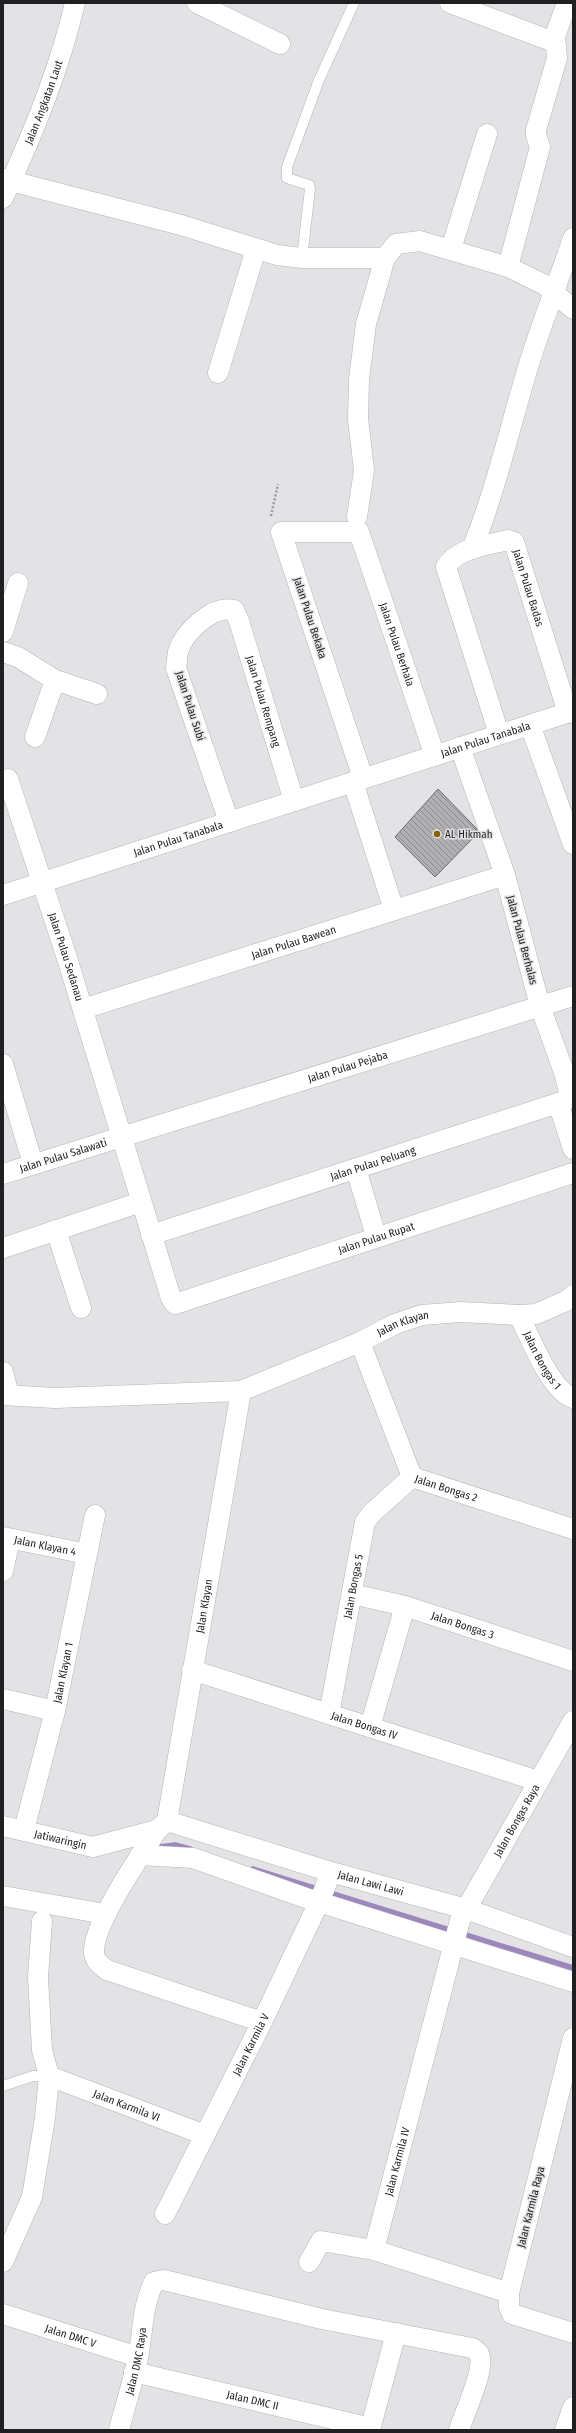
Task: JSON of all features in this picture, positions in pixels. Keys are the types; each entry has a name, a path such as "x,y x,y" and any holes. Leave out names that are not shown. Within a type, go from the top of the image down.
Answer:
{"street":[{"name":"Jalan Angkatan Laut","path":"6,186 35,130 59,62 75,3"},
{"path":"197,3 280,44"},
{"path":"450,3 554,42"},
{"path":"508,267 540,147 536,136 536,130 557,58 554,42 567,3"},
{"path":"451,249 487,134"},
{"path":"6,186 181,225 277,255 302,258 385,258"},
{"path":"472,549 488,509 500,460 529,365 573,238"},
{"path":"281,532 321,530 358,525 364,470 358,419 359,379 366,324 385,258 396,244 420,241 508,267 544,285 554,295 573,309"},
{"path":"218,373 256,249"},
{"name":"Jalan Pulau Berhala","path":"358,525 435,756"},
{"name":"Jalan Pulau Bekaka","path":"281,532 358,780"},
{"name":"Jalan Pulau Badas","path":"499,734 446,568 449,562 472,549 508,540 514,542 570,712"},
{"path":"3,632 18,583"},
{"name":"Jalan Pulau Rempang","path":"225,608 234,610 239,621 294,801"},
{"name":"Jalan Pulau Subi","path":"225,608 204,618 186,637 178,652 176,668 228,822"},
{"path":"3,652 18,658 55,680 97,694"},
{"path":"36,737 55,680"},
{"name":"Jalan Pulau Tanabala","path":"3,895 570,712"},
{"path":"530,725 573,844"},
{"path":"460,747 504,875"},
{"name":"Jalan Pulau Sedanau","path":"8,779 43,882 83,1009 171,1298 175,1304 179,1303"},
{"path":"358,780 394,910"},
{"name":"Jalan Pulau Bawean","path":"83,1009 504,875"},
{"name":"Jalan Pulau Berhalas","path":"504,875 540,1006"},
{"name":"Jalan Pulau Pejaba","path":"122,1135 573,996"},
{"name":"Jalan Pulau Peluang","path":"151,1235 568,1099 571,1093 569,1071 540,1006"},
{"path":"3,1064 33,1164"},
{"path":"558,1102 573,1149"},
{"name":"Jalan Pulau Salawati","path":"3,1174 122,1135"},
{"path":"356,1169 376,1236"},
{"name":"Jalan Pulau Rupat","path":"179,1303 376,1236 573,1173"},
{"path":"3,1248 141,1202"},
{"path":"56,1230 81,1308"},
{"name":"Jalan Klayan","path":"6,1395 55,1398 241,1391 360,1342 395,1324 422,1315 461,1312 519,1316 536,1314 566,1301 573,1295"},
{"name":"Jalan Bongas 1","path":"519,1316 557,1387 567,1396 573,1398"},
{"name":"Jalan Bongas 2","path":"360,1342 412,1477 573,1529"},
{"path":"3,1372 6,1395"},
{"name":"Jalan Klayan","path":"162,1825 192,1670 241,1391"},
{"name":"Jalan Bongas 5","path":"329,1714 366,1522 370,1514 412,1477"},
{"name":"Jalan Klayan 1","path":"24,1830 55,1711 95,1515"},
{"path":"3,1571 7,1538"},
{"name":"Jalan Klayan 4","path":"7,1538 87,1554"},
{"name":"Jalan Bongas 3","path":"352,1594 405,1606 573,1661"},
{"path":"370,1727 405,1606"},
{"name":"Jalan Bongas IV","path":"192,1670 538,1781"},
{"path":"3,1699 55,1711"},
{"name":"Jalan Bongas Raya","path":"459,1927 538,1781 573,1721"},
{"path":"162,1825 140,1855 105,1914 94,1953 98,1963 107,1970 262,2022"},
{"name":"Jatiwaringin","path":"3,1826 93,1847 162,1825"},
{"name":"Jalan Lawi Lawi","path":"162,1825 324,1890 459,1927 573,1947"},
{"path":"140,1855 193,1858 324,1890 459,1927 573,1982"},
{"name":"Jalan Karmila V","path":"165,2214 262,2022 324,1890"},
{"path":"3,1896 105,1914"},
{"path":"3,2262 32,2197 40,2156 49,2076 42,2050 38,1976 42,1921"},
{"name":"Jalan Karmila IV","path":"374,2250 459,1927"},
{"name":"Jalan Karmila Raya","path":"573,2038 510,2293 509,2308 512,2314 573,2333"},
{"name":"Jalan Karmila VI","path":"49,2076 205,2136"},
{"path":"309,2262 321,2241 374,2250 510,2293"},
{"name":"Jalan DMC Raya","path":"119,2430 136,2364 142,2321 154,2282 164,2280 322,2319 396,2333"},
{"name":"Jalan DMC V","path":"3,2314 136,2364"},
{"path":"371,2429 396,2333 472,2348 478,2352 480,2359 478,2373 459,2430"},
{"name":"Jalan DMC II","path":"136,2364 371,2429"},
{"path":"566,2430 573,2407"}],"lane":[{"path":"302,258 310,189 309,185 304,182 287,178 287,167 319,80 354,3"},
{"path":"3,2086 33,2076 49,2076"}],"path":[{"path":"278,484 271,517 281,532"}],"building":[{"name":"AL Hikmah","path":"438,789 476,828 478,833 435,877 395,837"}],"waterway":[{"path":"159,1847 175,1845 190,1849"},
{"path":"253,1869 573,1968"}],"place":[{"name":"AL Hikmah","path":"437,834"}]}
